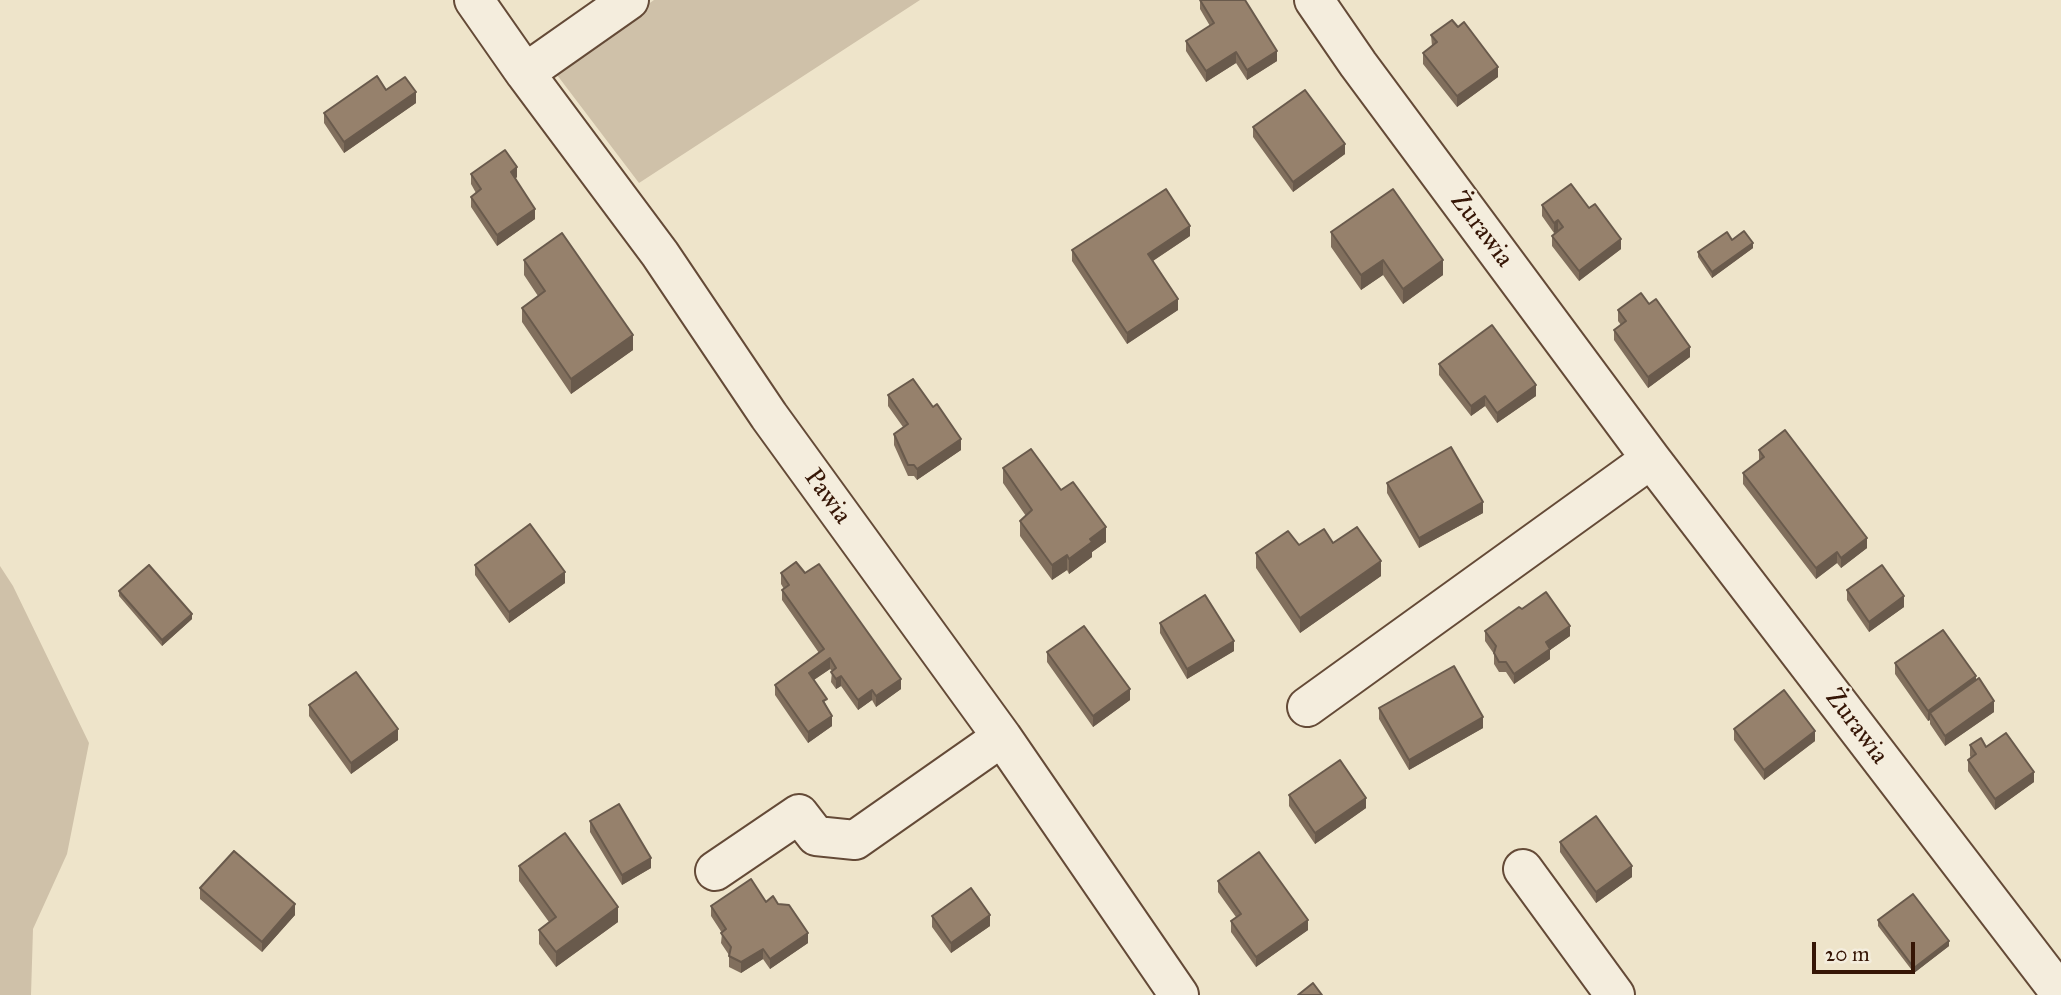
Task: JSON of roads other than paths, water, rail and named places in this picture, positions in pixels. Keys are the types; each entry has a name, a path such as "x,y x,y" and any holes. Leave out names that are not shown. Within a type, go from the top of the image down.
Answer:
{"street":[{"name":"Pawia","path":"474,0 660,254 769,416 1002,737 1179,995"},
{"path":"525,73 629,0"},
{"name":"Żurawia","path":"1314,0 1358,64 1651,459 2061,994"},
{"path":"1307,706 1651,459"},
{"path":"715,871 799,814 816,836 855,840 1002,737"},
{"path":"1522,869 1615,995"}]}
